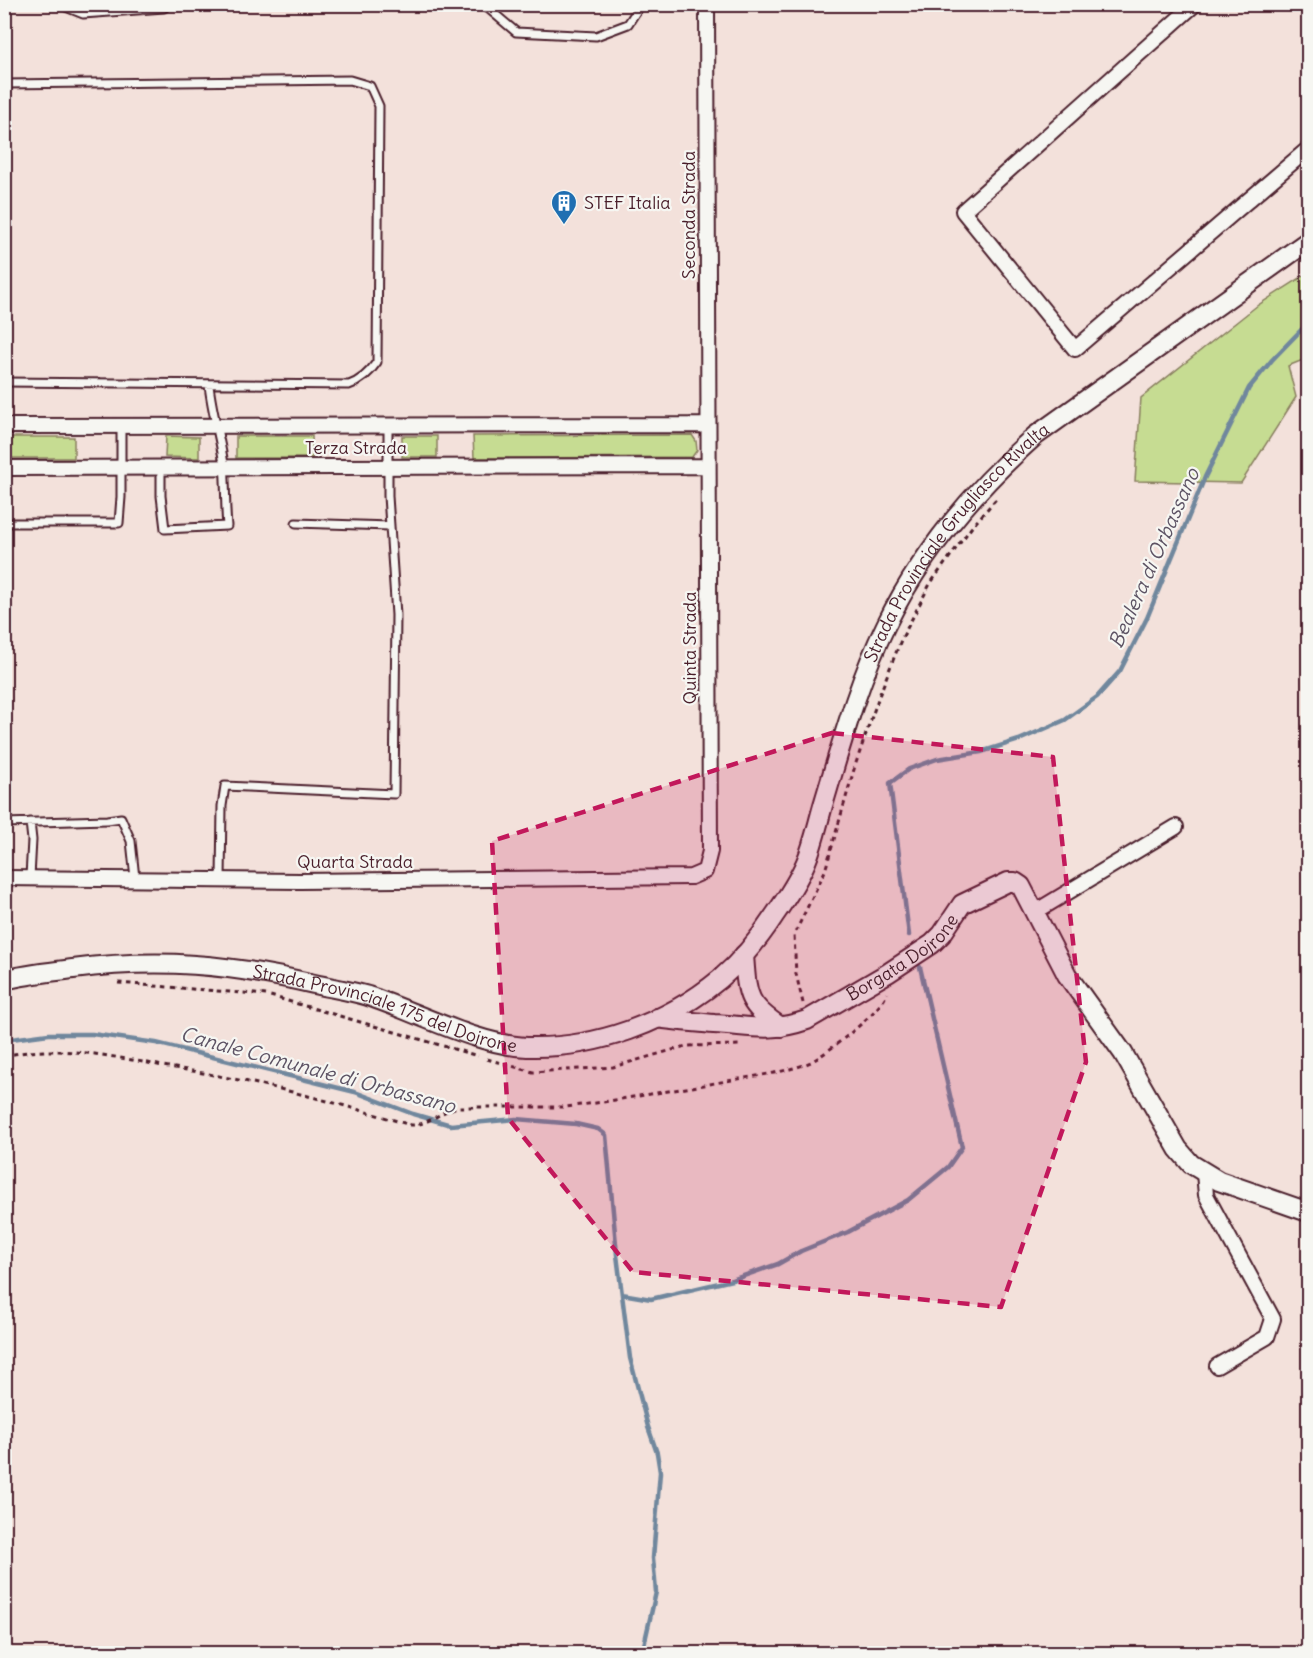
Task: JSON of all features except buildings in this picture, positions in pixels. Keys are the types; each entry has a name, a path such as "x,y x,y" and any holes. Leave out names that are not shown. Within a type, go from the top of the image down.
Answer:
{"street":[{"name":"Seconda Strada","path":"707,4 707,425"},
{"path":"1194,4 963,211 1074,349 1308,149"},
{"name":"Strada Provinciale Grugliasco Rivalta","path":"744,955 787,898 806,862 857,692 885,626 917,568 943,532 1002,466 1035,436 1308,241"},
{"name":"Terza Strada","path":"4,426 707,425"},
{"name":"Quinta Strada","path":"705,871 710,852 707,425"},
{"name":"Terza Strada","path":"4,468 707,465"},
{"path":"1035,912 1176,827"},
{"name":"Quarta Strada","path":"4,878 312,881 691,877 705,871"},
{"name":"Borgata Dojrone","path":"657,1018 763,1029 807,1020 888,973 932,944 942,934 962,904 1008,882 1015,882 1021,886 1067,975 1123,1053 1178,1149 1191,1164 1219,1181 1308,1212"},
{"path":"744,955 749,998 763,1015 781,1027"},
{"name":"Strada Provinciale 175 del Dojrone","path":"4,980 23,975 113,963 182,962 265,972 366,996 488,1040 523,1047 563,1046 606,1038 657,1018 693,999 721,978 744,955"},
{"path":"1204,1173 1206,1195 1273,1319 1267,1337 1217,1366"}],"lane":[{"path":"58,4 83,14 164,8 170,4"},
{"path":"483,4 516,32 596,36 628,24 641,4"},
{"path":"4,84 350,80 370,86 379,106 377,362 357,382 349,385 4,382"},
{"path":"161,467 161,496 165,529 227,526 224,466 209,385"},
{"path":"221,879 222,806 225,786 394,794 396,615 388,496 388,425"},
{"path":"4,522 119,523 121,427"},
{"path":"296,523 390,526"},
{"path":"4,823 121,818 131,841 135,878"},
{"path":"30,822 30,877"}],"path":[{"path":"807,1020 796,974 794,935 825,871 855,766 879,696 901,640 930,584 971,528 1001,494"},
{"path":"4,1056 51,1051 94,1054 287,1090 411,1125 426,1123 452,1108 550,1108 603,1102 797,1068 825,1052 874,1013 886,999 889,987 888,973"}],"highlighted area":[{"path":"832,733 1053,757 1086,1062 1001,1307 633,1272 508,1118 492,841"}],"green space":[{"path":"1308,273 1308,358 1288,366 1296,397 1241,483 1135,481 1141,398 1258,305"},
{"path":"692,435 696,441 697,450 692,457 474,458 473,436"},
{"path":"166,436 199,437 199,458 165,457"},
{"path":"236,436 312,436 312,458 236,458"},
{"path":"402,436 437,436 437,457 402,457"},
{"path":"5,437 74,437 74,458 5,458"}],"waterway":[{"name":"Bealera di Orbassano","path":"909,935 890,783 909,769 937,759 981,752 1019,740 1065,720 1097,697 1120,671 1147,618 1205,477 1249,388 1272,360 1308,325"},
{"name":"Bealera di Orbassano","path":"622,1294 651,1299 732,1280 778,1264 801,1251 848,1232 908,1200 948,1167 962,1147 920,967"},
{"name":"Canale Comunale di Orbassano","path":"4,1040 49,1034 92,1034 156,1043 355,1092 413,1114 451,1125 516,1119 576,1124 598,1129 606,1135 617,1255 630,1358 657,1453 660,1472 653,1558 656,1592 642,1654"}],"place":[{"name":"STEF Italia","path":"564,226"}]}
